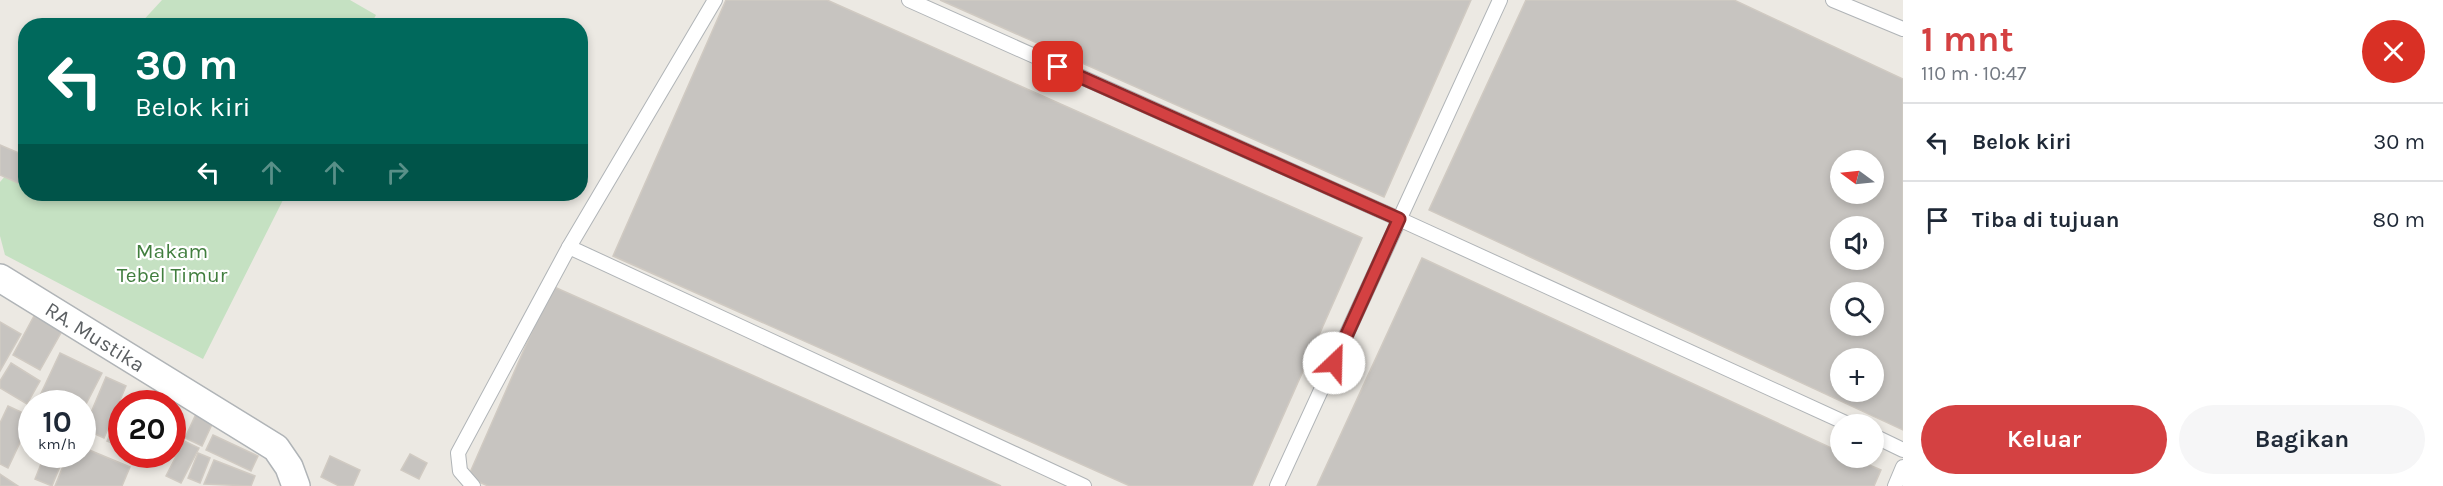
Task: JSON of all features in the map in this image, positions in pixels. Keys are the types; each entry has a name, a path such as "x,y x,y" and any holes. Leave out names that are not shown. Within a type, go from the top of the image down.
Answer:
{"street":[{"name":"RA. Mustika","path":"0,278 276,448 289,467 296,486"}],"lane":[{"path":"473,486 459,471 458,453 569,247 716,0"},
{"path":"909,0 1399,219 1830,416"},
{"path":"1277,486 1500,0"},
{"path":"1833,0 1903,29"},
{"path":"569,247 1084,486"},
{"path":"1884,441 1903,450"},
{"path":"1895,486 1903,468"}],"green space":[{"path":"162,0 350,0 376,15 374,18 145,18"},
{"name":"Makam Tebel Timur","path":"18,161 18,201 282,201 203,359 5,255 0,236 0,182"}],"building":[{"path":"726,0 827,0 1362,238 1252,486 1130,486 613,256"},
{"path":"940,0 1471,0 1384,197"},
{"path":"1526,0 1734,0 1903,79 1903,430 1884,421 1884,414 1869,414 1843,402 1884,402 1884,348 1830,348 1830,396 1429,210"},
{"path":"0,145 18,153 18,183 0,175"},
{"path":"1422,258 1830,447 1830,468 1876,468 1881,470 1874,486 1317,486"},
{"path":"552,286 1001,486 488,486 468,477"},
{"path":"34,316 62,331 40,370 13,355"},
{"path":"0,322 21,334 0,371"},
{"path":"60,353 102,373 93,390 43,390"},
{"path":"11,363 40,381 35,390 18,390 18,399 0,388 0,381"},
{"path":"106,377 126,386 124,390 108,390 108,429 104,438 96,434 96,401"},
{"path":"8,406 18,411 18,447 8,468 0,464 0,423"},
{"path":"196,414 213,422 202,446 186,438"},
{"path":"213,435 258,456 251,471 206,450"},
{"path":"186,442 199,448 181,483 166,476 170,468 186,468"},
{"path":"96,453 108,458 108,468 130,468 122,486 55,486 62,468 96,468"},
{"path":"198,453 210,458 200,483 188,478"},
{"path":"410,454 427,463 419,479 401,470"},
{"path":"330,456 360,470 353,486 339,486 321,477"},
{"path":"214,460 255,476 251,486 204,484"},
{"path":"39,468 59,468 52,486 35,479"},
{"path":"0,474 18,486 0,486"}],"route":[{"path":"1058,67 1399,219 1334,363"}]}
